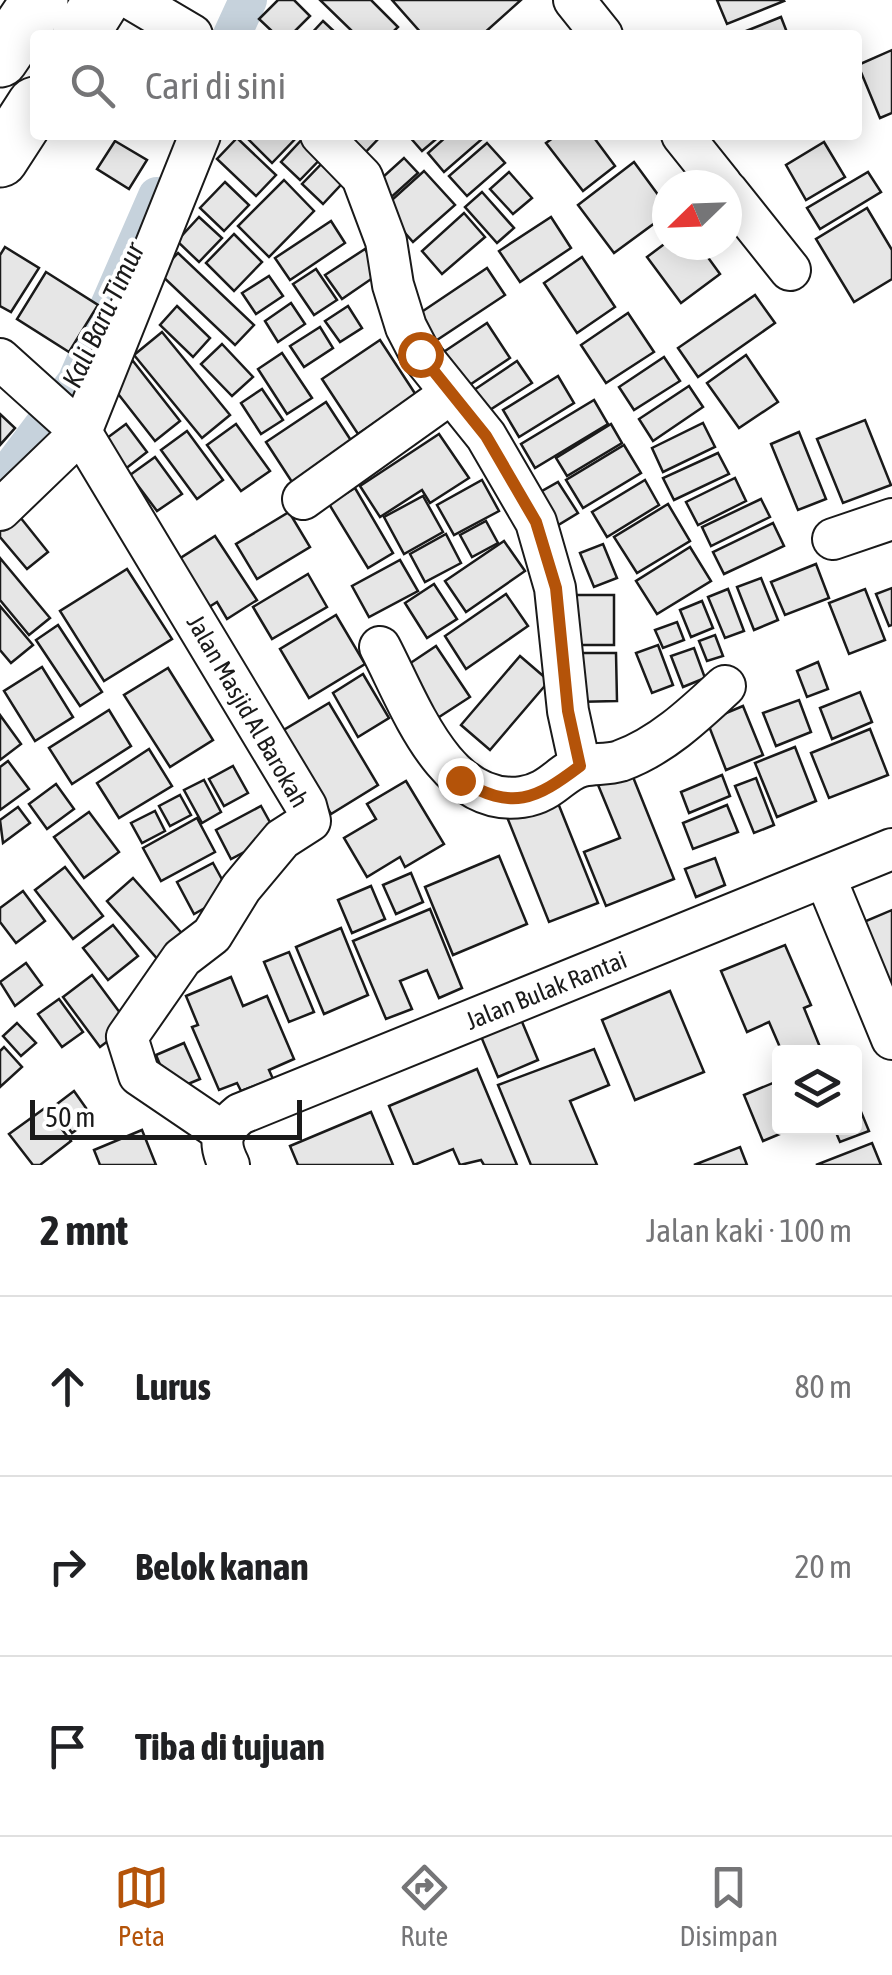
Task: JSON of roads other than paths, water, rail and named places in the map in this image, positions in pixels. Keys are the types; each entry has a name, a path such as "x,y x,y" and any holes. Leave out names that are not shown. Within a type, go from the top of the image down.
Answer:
{"highway":[{"path":"0,59 40,0"},
{"path":"83,30 102,0"},
{"path":"0,159 30,113"}],"street":[{"path":"134,0 184,30"},
{"path":"574,0 598,30"},
{"path":"0,510 65,417 198,140"},
{"path":"326,140 362,176 386,241 393,285 406,327 420,354 486,436 536,522 556,588 568,711 580,766"},
{"path":"686,140 710,170"},
{"path":"742,209 790,270"},
{"name":"Jalan Masjid Al Barokah","path":"0,359 65,417 306,806 310,821 282,839 241,888 212,935 182,958 128,1037 139,1075 225,1149"},
{"path":"303,499 450,394"},
{"path":"833,539 892,519"},
{"path":"380,648 434,750 460,780 476,790 507,798 546,792 580,766 617,762 642,752 696,713 725,686"},
{"name":"Jalan Bulak Rantai","path":"225,1149 240,1114 892,849"},
{"path":"825,877 892,1039"}],"waterway":[{"name":"Kali Baru Timur","path":"234,30 248,0"},
{"name":"Kali Baru Timur","path":"0,483 76,382 157,196"}]}
